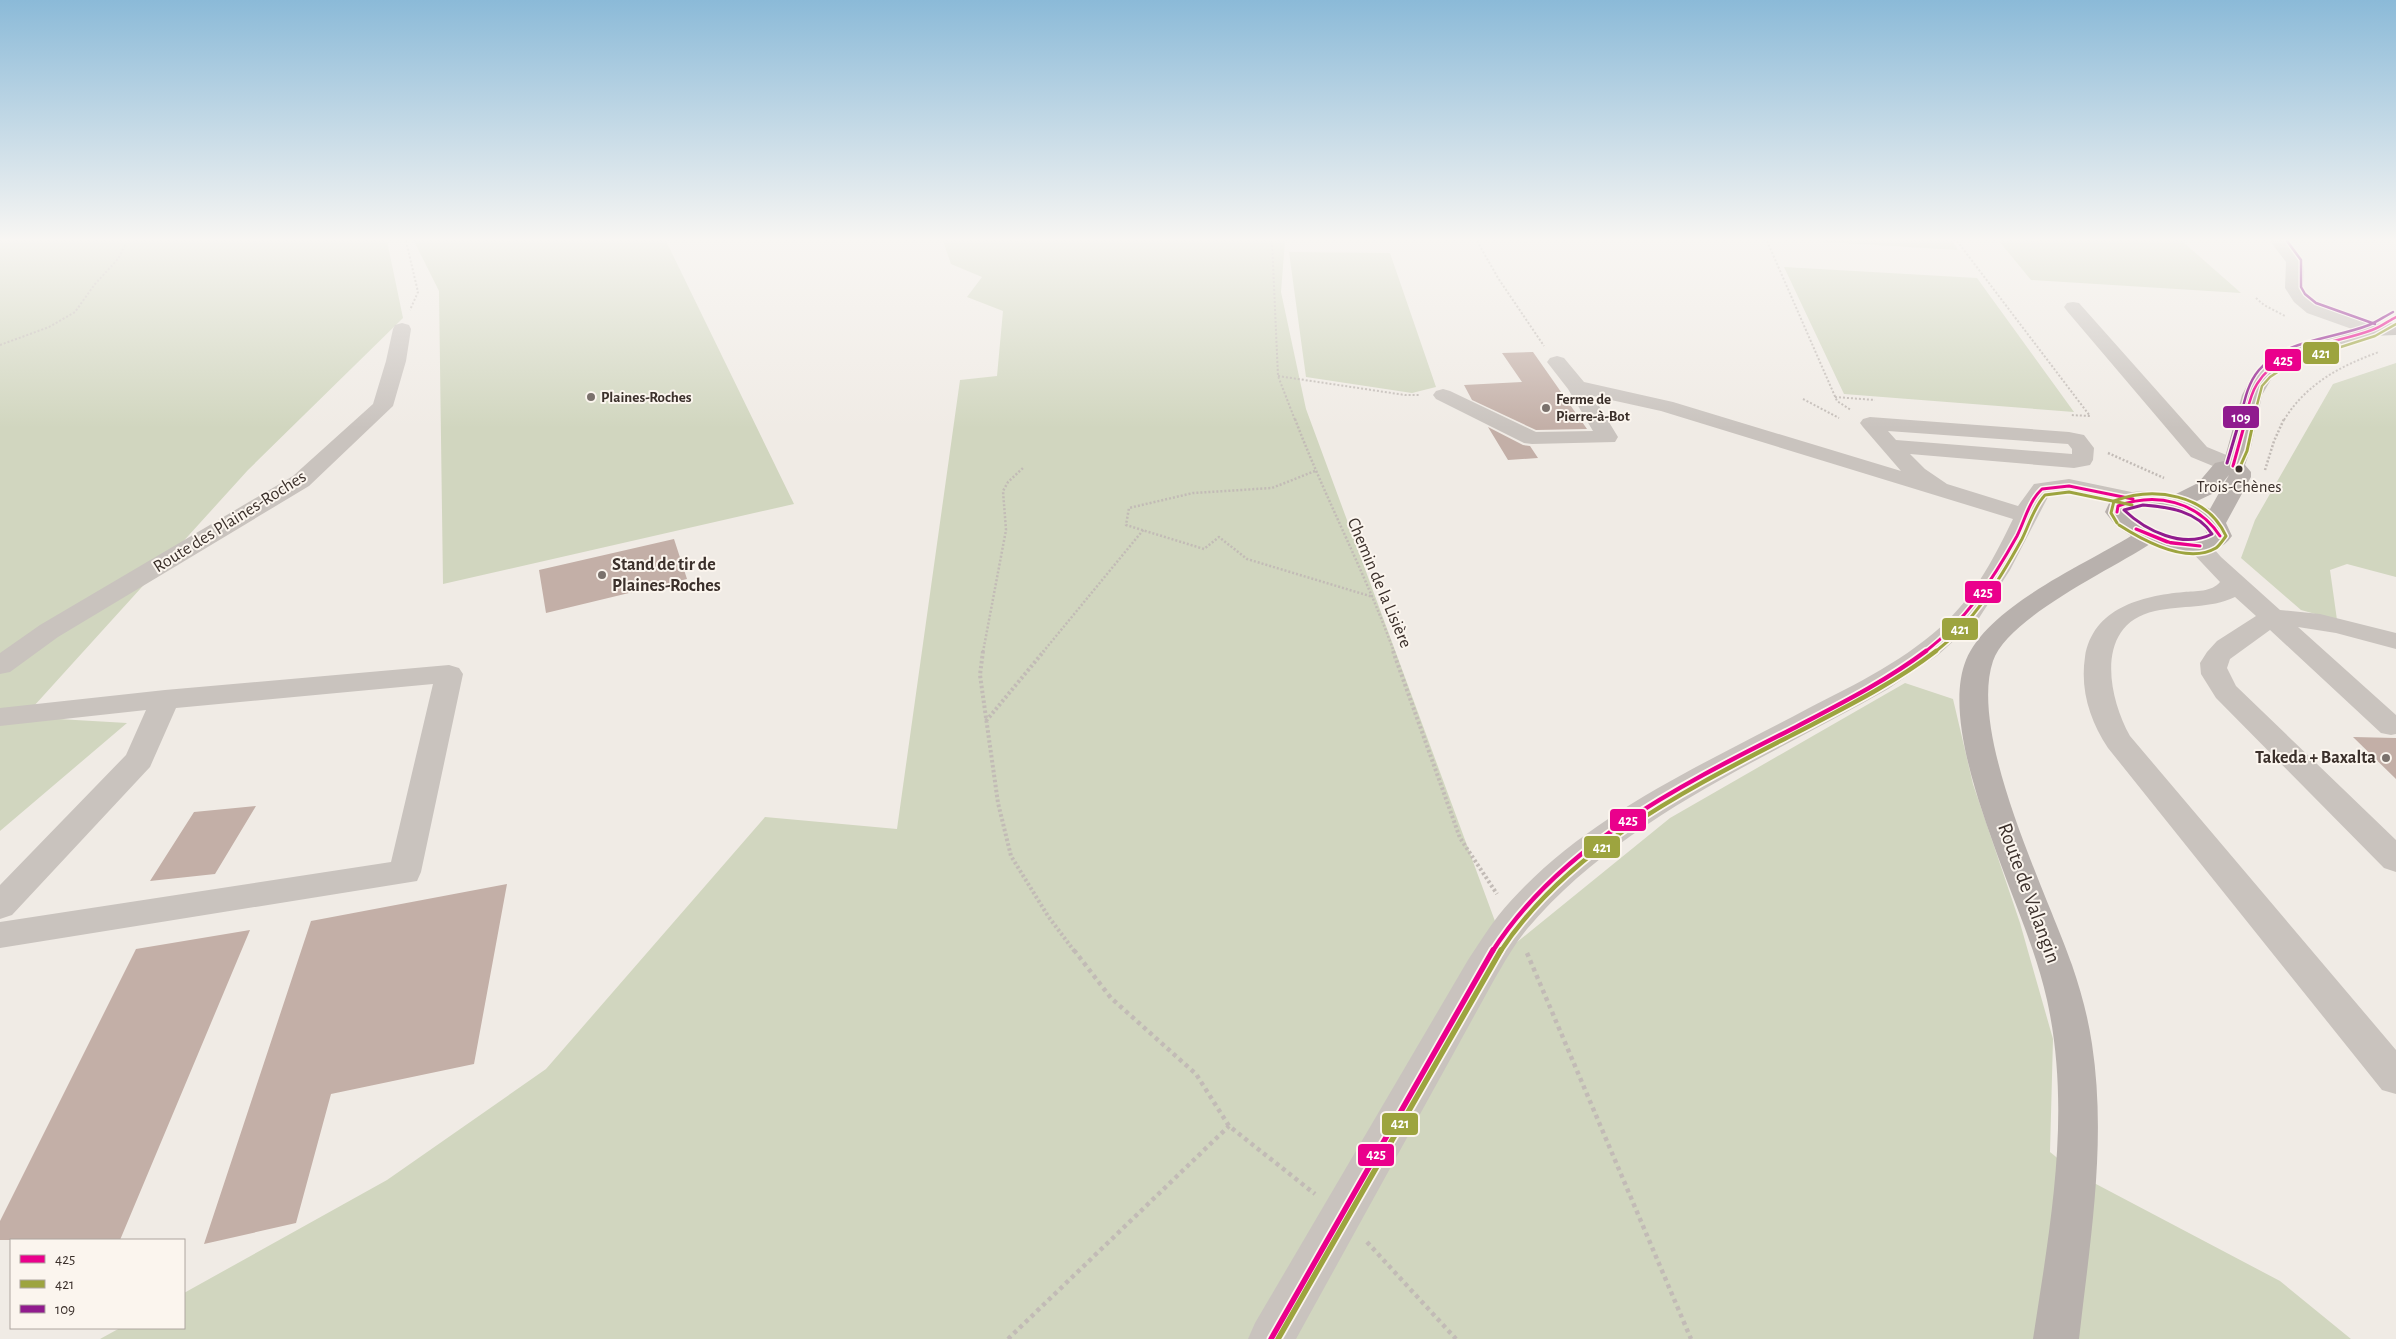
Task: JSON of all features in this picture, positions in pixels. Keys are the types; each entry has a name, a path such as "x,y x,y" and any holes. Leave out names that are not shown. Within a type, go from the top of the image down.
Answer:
{"main road":[{"path":"2373,330 2396,317"},
{"path":"2234,466 2241,449 2252,396 2266,372 2275,364 2304,350 2373,330 2396,328"},
{"path":"2132,516 2174,492 2206,488 2223,468 2234,466"},
{"path":"2214,523 2240,477 2240,472 2234,466"},
{"path":"2132,516 2182,545 2198,546 2216,541 2220,536 2214,523 2191,508 2174,492"},
{"name":"Route de Valangin","path":"2056,1339 2077,1174 2080,1116 2074,1040 2055,964 1984,767 1974,715 1973,683 1975,671 1983,653 2011,620 2132,516"}],"street":[{"path":"2305,303 2313,309 2373,330"},
{"path":"2073,307 2199,452 2234,466"},
{"name":"Route des Plaines-Roches","path":"0,666 49,631 301,481 383,406 396,361 402,329"},
{"path":"1443,395 1532,438 1607,436 1577,387 1556,362"},
{"path":"1577,387 1666,406 2027,516"},
{"path":"1890,446 2074,461 2082,460 2083,448 2076,440 2069,438 1870,423 1890,446 1912,469 1940,490"},
{"path":"1271,1339 1476,978 1514,921 1555,878 1618,828 1703,778 1872,687 1931,648 1960,623 1982,597 2027,516 2051,500 2088,504 2132,516"},
{"path":"2198,546 2234,582 2391,726"},
{"path":"2234,582 2226,591 2218,595 2151,604 2123,614 2113,624 2104,639 2097,660 2098,692 2101,710 2118,741 2396,1078"},
{"path":"2396,642 2339,626 2275,618 2238,639 2218,655 2214,660 2213,668 2226,692 2396,860"},
{"path":"0,717 165,699 449,674 405,872 0,935"},
{"path":"0,906 139,760 165,699"}],"path":[{"path":"0,345 40,331 74,313 83,303"},
{"path":"402,329 413,303"},
{"name":"Chemin de la Lisière","path":"1275,303 1278,376 1315,471 1374,597 1460,838 1514,921 1691,1339"},
{"path":"1516,303 1556,362"},
{"path":"1794,303 1835,397 1884,401"},
{"path":"2004,303 2090,416 2070,415"},
{"path":"2264,472 2274,440 2283,423 2295,403 2319,379 2356,360 2387,350"},
{"path":"1278,376 1405,395 1443,395"},
{"path":"1802,399 1839,418"},
{"path":"2083,448 2105,451 2174,492"},
{"path":"1023,468 1008,482 1003,491 1006,530 980,675 985,722 998,803 1011,856 1048,916 1111,998 1196,1074 1229,1126 1342,1215 1456,1339"},
{"path":"1315,471 1272,488 1194,493 1129,508 1126,525 1144,528 1204,549 1219,537 1247,559 1374,597"},
{"path":"985,722 1144,528"},
{"path":"1008,1339 1229,1126"}],"green space":[{"path":"0,303 400,303 403,318 248,470 24,717 127,723 0,831"},
{"name":"Plaines-Roches","path":"439,303 696,303 794,504 443,584"},
{"path":"984,303 1283,303 1306,409 1506,951 1670,818 1905,683 1953,699 1973,784 2020,923 2053,1039 2050,1152 2077,1174 2280,1281 2351,1339 100,1339 118,1329 185,1329 185,1292 387,1180 546,1069 765,817 897,829 960,380 997,376 1003,311"},
{"path":"1296,303 1407,303 1436,387 1412,393 1306,377"},
{"path":"1801,303 1995,303 2074,412 1844,394"},
{"path":"2396,363 2396,577 2347,564 2330,570 2337,620 2301,610 2241,558 2255,520 2333,384"}],"building":[{"name":"Ferme de Pierre-à-Bot","path":"1533,352 1587,429 1536,430 1472,400 1464,385 1522,382 1502,353"},
{"path":"1488,427 1523,445 1530,446 1538,458 1508,460"},
{"name":"Stand de tir de Plaines-Roches","path":"674,539 687,579 546,613 539,570"},
{"name":"Takeda + Baxalta","path":"2353,737 2396,738 2396,779"},
{"path":"256,806 215,874 150,881 194,812"},
{"path":"507,884 474,1064 331,1094 296,1223 204,1244 311,921"},
{"path":"250,930 120,1239 0,1240 0,1221 136,949"}],"transit line":[{"name":"109","path":"2317,303 2375,324"},
{"name":"109","path":"2227,463 2235,443 2247,392 2260,369 2272,359 2287,351 2304,344 2369,325 2393,312"},
{"name":"425","path":"2233,466 2240,446 2252,395 2256,385 2265,373 2277,363 2292,355 2372,330 2396,317"},
{"name":"421","path":"2239,469 2247,451 2262,386 2270,377 2291,363 2375,336 2396,324"},
{"name":"425","path":"1271,1339 1498,942 1547,885 1589,849 1634,816 1730,760 1878,683 1934,644 1950,631 1978,599 2004,559 2022,527 2033,500 2042,489 2069,486 2133,499"},
{"name":"421","path":"1278,1339 1486,973 1516,929 1553,889 1594,853 1639,821 1735,765 1881,688 1938,649 1969,620 1983,603 2014,553 2027,530 2037,505 2045,495 2069,492 2132,505"},
{"name":"421","path":"2117,523 2111,513 2114,501 2128,496 2161,494 2179,497 2209,511 2220,522 2226,536 2218,547 2206,552 2191,553 2158,545 2119,525"},
{"name":"425","path":"2117,512 2118,506 2131,501 2160,499 2175,502 2189,507 2202,515 2212,524 2220,536"},
{"name":"109","path":"2143,505 2182,511 2200,520 2212,534 2203,539 2179,539 2141,524 2124,510 2143,505"},
{"name":"425","path":"2136,529 2171,543 2200,546"},
{"name":"425","path":"2136,529 2167,542 2200,546"}],"place":[{"name":"Plaines-Roches","path":"591,397"},
{"name":"Ferme de Pierre-à-Bot","path":"1546,408"},
{"name":"Trois-Chènes","path":"2239,469"},
{"name":"Stand de tir de Plaines-Roches","path":"602,575"},
{"name":"Takeda + Baxalta","path":"2386,758"}]}
